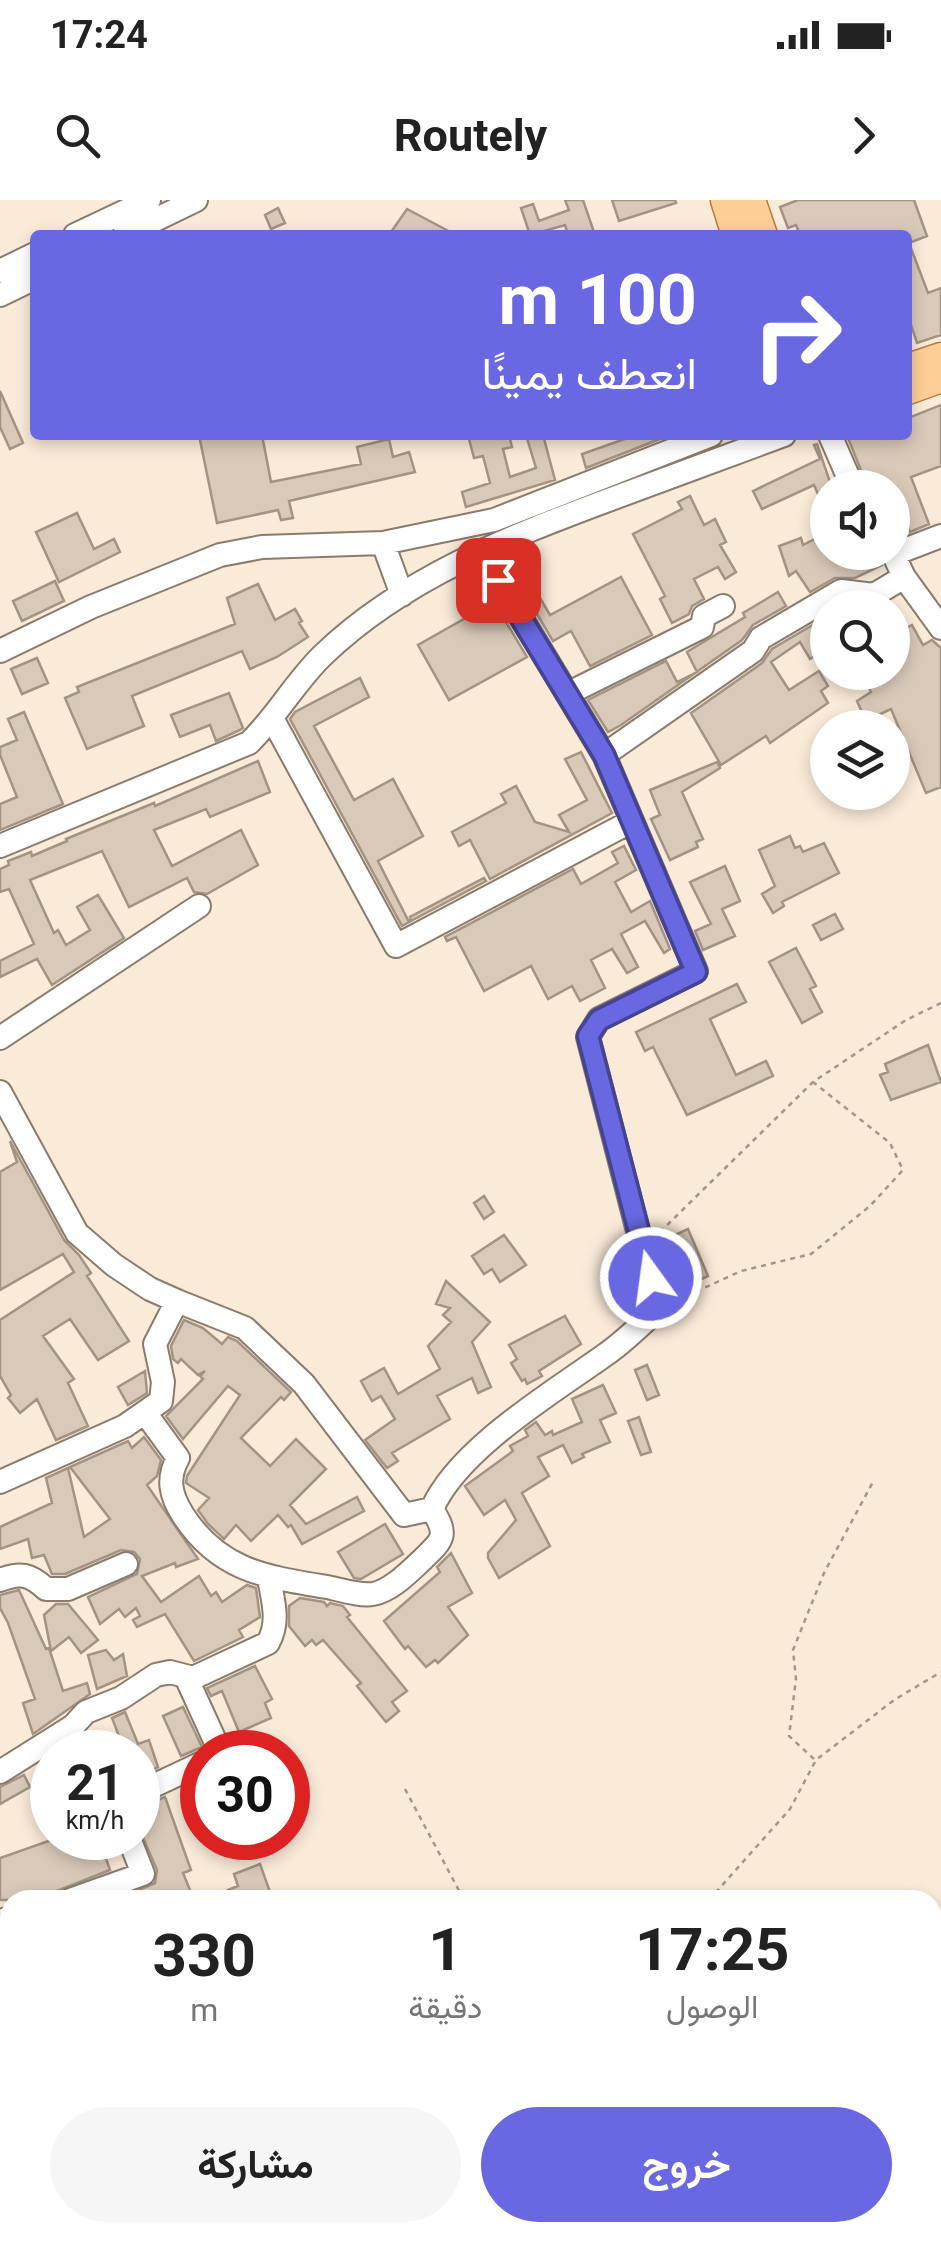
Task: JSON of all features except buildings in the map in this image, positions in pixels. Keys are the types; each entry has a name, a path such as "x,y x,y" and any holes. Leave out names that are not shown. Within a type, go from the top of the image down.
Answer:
{"main road":[{"path":"725,200 734,230"},
{"path":"752,200 761,230"},
{"path":"912,367 941,358"},
{"path":"912,389 941,378"}],"street":[{"path":"86,230 148,200"},
{"path":"134,230 196,200"},
{"path":"0,271 30,256"},
{"path":"0,296 30,281"},
{"path":"0,846 249,743 273,720 322,656 402,595 481,551 520,521 700,440"},
{"path":"2,644 220,555 262,547 383,543 456,528 520,521 769,440"},
{"path":"832,440 845,470"},
{"path":"910,546 941,536"},
{"path":"383,543 402,595"},
{"path":"432,1509 442,1486 528,1406 609,1352 658,1309 588,1036 599,1020 696,972 604,755 481,551"},
{"path":"901,570 941,628"},
{"path":"604,755 753,651 761,638 841,590 874,594 904,577"},
{"path":"567,694 702,627 704,616 723,606"},
{"path":"273,720 396,946 632,822"},
{"path":"0,1038 199,906"},
{"path":"0,1092 77,1233 150,1289 245,1328 304,1384 404,1516 432,1509"},
{"path":"0,1482 146,1414 161,1401 163,1382 156,1344 177,1300"},
{"path":"146,1414 178,1458 172,1468 170,1487 180,1511 204,1544 231,1562 269,1578 374,1594 403,1578 442,1541 443,1526 432,1509"},
{"path":"0,1580 17,1573 34,1577 46,1589 68,1589 126,1564"},
{"path":"0,1772 73,1726 86,1712 122,1698 156,1675 170,1672 194,1678 268,1643 275,1632 276,1615 269,1578"},
{"path":"186,1677 210,1730"},
{"path":"98,1890 143,1874 138,1860"}],"path":[{"path":"644,1247 813,1082 906,1020 941,1003"},
{"path":"658,1309 741,1271 811,1254 870,1206 903,1170 890,1143 813,1082"},
{"path":"816,1760 789,1736 796,1679 793,1650 824,1573 874,1480"},
{"path":"718,1890 790,1809 816,1760 894,1700 941,1672"},
{"path":"405,1789 459,1890"}],"route":[{"path":"498,580 604,755 696,972 599,1020 588,1036 651,1278"}]}
